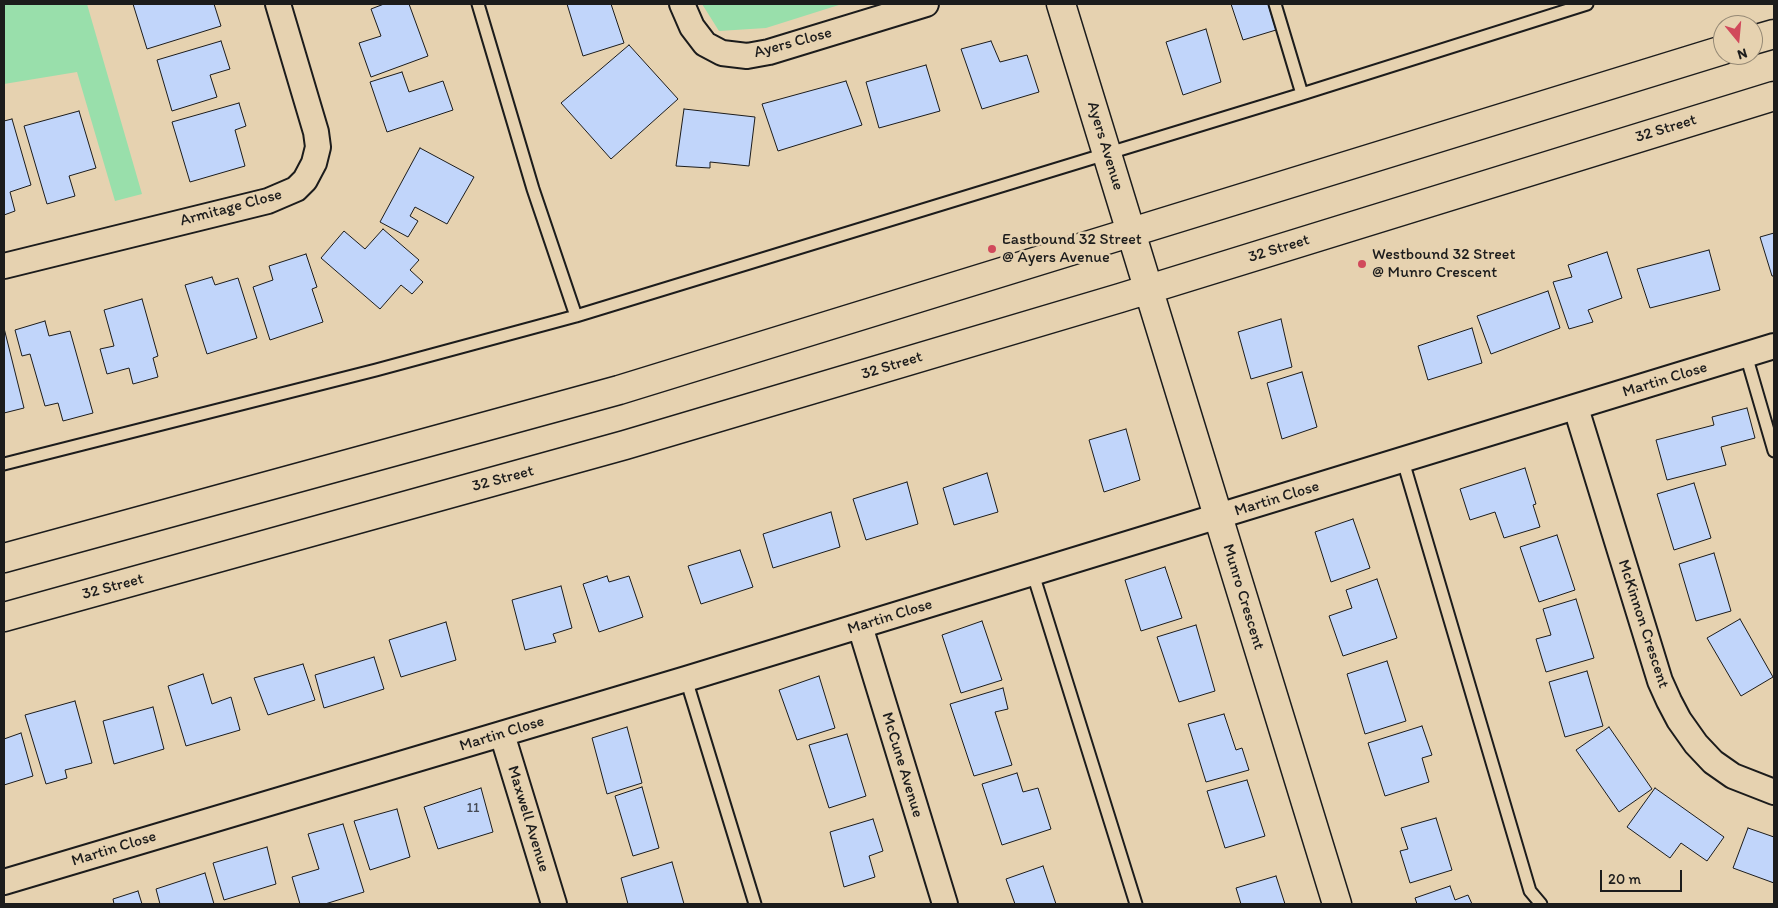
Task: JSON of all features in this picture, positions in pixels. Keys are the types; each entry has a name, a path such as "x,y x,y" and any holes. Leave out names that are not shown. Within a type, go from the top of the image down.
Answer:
{"main road":[{"name":"Ayers Avenue","path":"1061,4 1148,289"},
{"path":"4,558 618,390 1713,53"},
{"name":"32 Street","path":"4,617 625,445 1148,289 1774,96"},
{"name":"Munro Crescent","path":"1148,289 1337,904"}],"street":[{"name":"Armitage Close","path":"4,266 268,201 296,189 305,180 314,163 318,147 316,132 278,4"},
{"name":"Ayers Close","path":"682,4 692,27 705,44 722,53 747,56 769,52 926,4"},
{"name":"Martin Close","path":"4,882 1034,574 1774,346"},
{"name":"McKinnon Crescent","path":"1576,408 1660,681 1669,702 1696,744 1713,762 1733,776 1774,792"},
{"name":"McCune Avenue","path":"860,626 945,904"},
{"name":"Maxwell Avenue","path":"502,734 554,904"}],"lane":[{"path":"478,4 534,189 576,316"},
{"path":"1275,4 1302,94"},
{"path":"4,464 376,370 576,316 1302,94 1587,4"},
{"path":"1746,355 1774,451"},
{"path":"1403,461 1530,891 1540,904"},
{"path":"1034,574 1136,904"},
{"path":"686,679 755,904"}],"green space":[{"path":"4,4 87,4 142,194 115,201 77,72 4,84"},
{"path":"702,4 842,4 766,28 719,31"}],"building":[{"path":"133,4 214,4 221,26 147,49"},
{"path":"384,4 409,4 428,56 371,77 359,43 381,36 371,9"},
{"path":"567,4 611,4 624,43 583,56"},
{"path":"1231,4 1268,4 1276,30 1243,40"},
{"path":"1206,29 1221,82 1183,95 1166,42"},
{"path":"221,41 230,69 210,75 217,97 172,111 157,60"},
{"path":"991,41 1000,62 1027,55 1039,92 982,109 961,49"},
{"path":"629,45 678,99 611,159 561,103"},
{"path":"926,65 940,111 879,128 866,82"},
{"path":"402,72 409,92 443,81 453,110 387,132 370,82"},
{"path":"846,81 862,125 778,151 762,104"},
{"path":"239,103 246,126 235,130 245,166 190,182 172,122"},
{"path":"684,109 755,117 749,166 710,162 710,168 676,166"},
{"path":"79,111 96,168 69,176 75,196 47,204 24,126"},
{"path":"12,119 31,185 10,192 15,211 4,215 4,121"},
{"path":"420,148 474,177 447,224 415,207 410,216 418,221 408,237 380,222"},
{"path":"383,229 419,260 410,270 423,282 412,294 401,285 380,309 321,258 344,231 365,249"},
{"path":"1774,233 1774,276 1772,276 1760,237"},
{"path":"1709,250 1720,290 1650,308 1637,269"},
{"path":"1607,252 1622,298 1588,310 1593,322 1569,329 1553,282 1572,277 1568,265"},
{"path":"306,254 317,287 312,289 323,322 270,340 253,287 273,280 269,266"},
{"path":"212,277 215,285 238,278 257,338 207,354 185,285"},
{"path":"1548,291 1560,328 1491,354 1477,316"},
{"path":"142,299 158,356 153,358 158,377 133,384 129,368 107,374 100,349 114,346 104,310"},
{"path":"1281,319 1292,367 1251,379 1238,332"},
{"path":"45,321 49,336 70,331 93,413 63,421 58,403 45,406 30,354 22,356 15,330"},
{"path":"4,328 24,408 4,413"},
{"path":"1472,328 1482,363 1428,380 1418,346"},
{"path":"1302,372 1317,427 1282,439 1267,383"},
{"path":"1747,408 1755,438 1721,447 1726,465 1667,480 1656,440 1714,425 1712,417"},
{"path":"1126,429 1140,480 1104,492 1089,440"},
{"path":"1525,468 1536,504 1533,505 1540,527 1504,538 1495,512 1470,520 1460,489"},
{"path":"987,473 998,512 954,525 943,488"},
{"path":"907,482 918,524 866,540 853,499"},
{"path":"1694,483 1711,538 1674,550 1657,494"},
{"path":"831,512 840,547 773,568 763,534"},
{"path":"1353,519 1370,568 1331,582 1315,532"},
{"path":"1557,535 1575,590 1539,602 1520,547"},
{"path":"740,550 753,587 701,604 688,566"},
{"path":"1714,553 1731,611 1696,621 1679,564"},
{"path":"1165,567 1182,618 1141,631 1125,580"},
{"path":"607,576 609,582 629,576 643,617 599,632 583,584"},
{"path":"1377,579 1397,638 1343,656 1329,616 1352,608 1346,590"},
{"path":"561,586 572,628 553,634 556,642 525,650 512,600"},
{"path":"1576,599 1594,658 1546,672 1536,639 1551,635 1543,609"},
{"path":"1740,619 1773,677 1741,696 1707,638"},
{"path":"982,621 1002,680 961,693 942,635"},
{"path":"446,622 456,660 401,677 389,640"},
{"path":"1196,625 1215,691 1179,702 1157,637"},
{"path":"374,657 384,689 324,708 315,675"},
{"path":"1387,661 1406,721 1365,734 1347,674"},
{"path":"303,664 315,700 268,715 254,678"},
{"path":"1587,671 1603,726 1565,737 1549,682"},
{"path":"203,674 212,704 231,697 240,730 186,746 168,686"},
{"path":"819,676 835,728 797,740 779,690"},
{"path":"1003,688 1008,709 995,712 1012,765 974,776 950,704"},
{"path":"75,701 92,763 65,770 67,778 46,784 25,715"},
{"path":"153,707 164,749 114,764 103,721"},
{"path":"1224,714 1236,750 1242,748 1249,770 1206,782 1188,724"},
{"path":"1422,726 1432,755 1422,758 1429,782 1385,796 1368,743"},
{"path":"627,727 642,783 607,794 592,738"},
{"path":"1609,727 1652,789 1619,812 1576,750"},
{"path":"21,733 33,776 4,785 4,739"},
{"path":"847,734 866,796 829,808 809,745"},
{"path":"1017,773 1023,792 1038,788 1051,829 1002,845 982,784"},
{"path":"1247,780 1265,836 1225,848 1207,791"},
{"path":"642,787 659,848 633,856 615,796"},
{"path":"481,788 493,832 438,849 424,807"},
{"path":"1655,788 1724,837 1707,861 1681,843 1670,858 1627,827"},
{"path":"397,809 410,857 370,870 354,821"},
{"path":"1436,818 1452,870 1410,883 1400,851 1408,849 1401,828"},
{"path":"873,819 883,851 869,856 875,877 844,887 830,832"},
{"path":"343,824 364,892 325,904 300,904 292,877 319,869 308,834"},
{"path":"1748,828 1774,837 1774,883 1733,868"},
{"path":"267,847 276,884 224,900 213,863"},
{"path":"672,862 684,904 628,904 621,878"},
{"path":"1043,866 1056,904 1015,904 1006,879"},
{"path":"205,873 214,904 160,904 156,889"},
{"path":"1276,876 1285,904 1241,904 1236,888"},
{"path":"1450,886 1455,900 1468,895 1472,904 1417,904 1415,898"},
{"path":"138,891 142,904 114,904 113,899"}],"place":[{"name":"Eastbound 32 Street @ Ayers Avenue","path":"992,249"},
{"name":"Westbound 32 Street @ Munro Crescent","path":"1362,264"}]}
